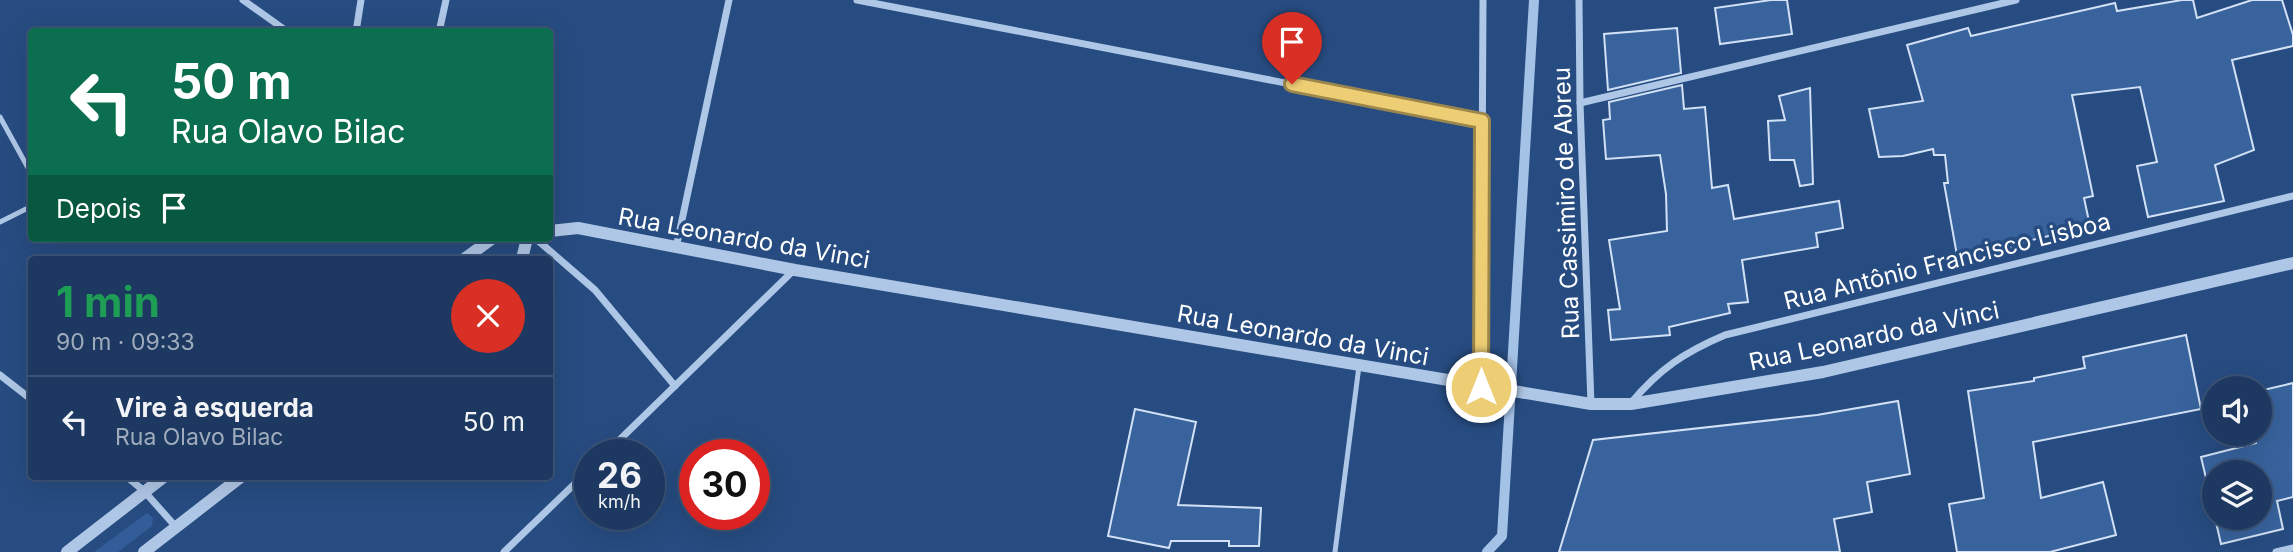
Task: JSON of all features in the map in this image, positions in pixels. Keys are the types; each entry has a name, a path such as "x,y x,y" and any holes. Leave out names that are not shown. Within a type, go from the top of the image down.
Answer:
{"street":[{"path":"243,0 282,28"},
{"path":"357,28 361,0"},
{"path":"440,28 446,0"},
{"path":"676,248 729,0"},
{"path":"857,0 1482,121"},
{"path":"1481,387 1483,0"},
{"name":"Rua Cassimiro de Abreu","path":"1579,0 1591,404"},
{"path":"1580,103 2016,0"},
{"name":"Rua Antônio Francisco Lisboa","path":"1631,404 1652,377 1678,359 1725,335 2293,196"},
{"name":"Rua Leonardo da Vinci","path":"553,231 578,229 795,270 1591,404 1631,404 1823,372 2293,263"},
{"path":"468,256 487,242"},
{"path":"540,242 595,290 675,386"},
{"path":"620,439 795,270"},
{"path":"0,375 28,397"},
{"path":"131,480 176,527"},
{"path":"67,552 159,480"},
{"path":"144,552 237,480"},
{"path":"504,552 574,484"},
{"path":"2276,552 2293,548"}],"lane":[{"path":"0,117 28,168"},
{"path":"0,222 28,208"},
{"path":"1335,552 1359,366"}],"shaded area":[{"path":"147,513 153,518 152,526 118,552 94,552"}],"building":[{"path":"1787,0 1792,34 1720,44 1715,8"},
{"path":"2193,0 2197,18 2252,0 2282,0 2293,35 2293,46 2232,60 2254,150 2215,165 2224,201 2148,217 2137,166 2157,162 2140,87 2072,95 2093,196 2084,198 2090,226 2011,245 2013,254 1958,261 1944,183 1948,183 1945,155 1934,155 1933,149 1903,156 1879,157 1869,109 1923,101 1907,45 1968,28 1971,36 2115,3 2117,11"},
{"path":"1677,28 1681,73 1608,90 1604,34"},
{"path":"1682,85 1684,109 1705,107 1712,188 1728,185 1734,219 1839,201 1843,228 1816,233 1818,247 1742,260 1748,302 1728,304 1730,313 1669,327 1670,335 1611,340 1608,310 1620,309 1609,240 1667,231 1666,194 1660,155 1606,159 1603,120 1610,119 1609,102"},
{"path":"1810,88 1813,184 1800,186 1794,160 1770,160 1768,121 1785,120 1779,96"},
{"path":"2186,335 2201,409 2033,442 2041,498 2103,482 2116,535 2050,552 1957,552 1949,504 1984,498 1968,391 2034,381 2034,378 2085,368 2083,357"},
{"path":"2293,383 2293,497 2277,501 2283,529 2221,544 2218,530 2272,530 2272,460 2202,461 2201,457 2244,446 2272,446 2272,388"},
{"path":"1898,401 1910,474 1867,482 1872,512 1834,519 1840,552 1559,552 1593,440 1817,415"},
{"path":"1135,409 1196,422 1178,505 1261,508 1259,546 1229,546 1229,541 1171,541 1169,548 1108,536"}],"waterway":[{"path":"1487,552 1502,536 1534,0"}],"route":[{"path":"1292,84 1482,121 1481,387"}]}
